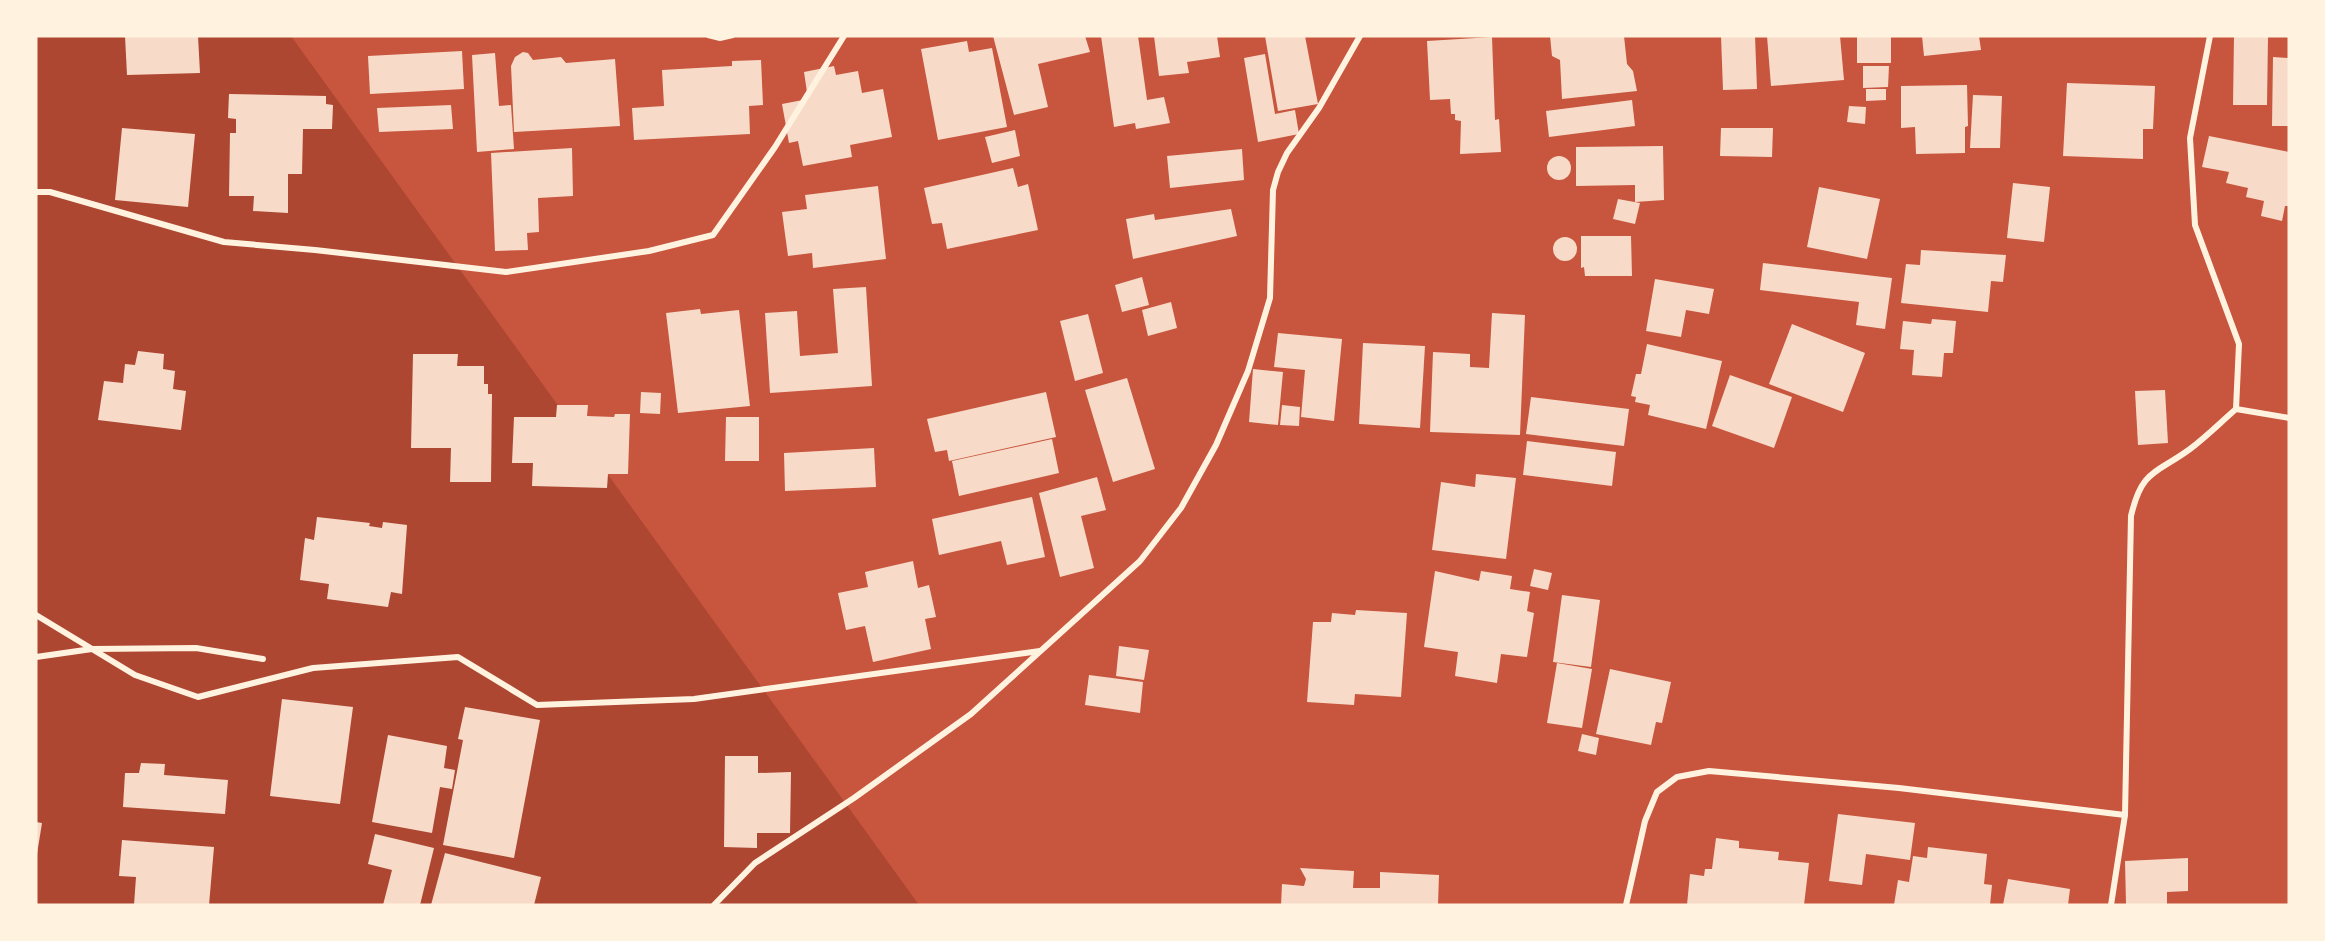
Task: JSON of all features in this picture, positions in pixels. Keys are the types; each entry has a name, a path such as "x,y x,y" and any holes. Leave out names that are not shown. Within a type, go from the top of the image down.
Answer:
{"street":[{"path":"36,192 50,192 225,242 506,272 649,251 713,235 775,147 844,36"},
{"path":"714,905 755,863 854,798 971,714 1140,561 1181,508 1216,445 1248,371 1270,298 1273,190 1278,172 1360,36"},
{"path":"2111,905 2125,815 2131,516 2136,495 2146,478 2189,449 2236,409 2239,344 2195,225 2190,138 2210,36"},
{"path":"2236,409 2289,418"},
{"path":"36,615 135,675 198,697 313,668 458,657 537,705 694,699 1040,651"},
{"path":"36,657 92,649 196,648 263,659"},
{"path":"1626,905 1645,821 1657,792 1677,777 1709,771 1899,788 2125,815"}],"path":[{"path":"708,36 720,39 733,36"}],"shaded area":[{"path":"36,36 291,36 919,905 36,905"}],"building":[{"path":"125,36 198,36 200,73 127,75"},
{"path":"993,36 1085,36 1090,52 1038,64 1048,107 1014,115"},
{"path":"1101,36 1138,36 1147,100 1164,97 1170,123 1136,129 1135,123 1114,127"},
{"path":"1154,36 1217,36 1220,57 1187,62 1189,73 1159,76"},
{"path":"1265,36 1305,36 1318,104 1278,111"},
{"path":"1550,36 1624,36 1627,64 1633,71 1637,91 1562,99 1560,60 1552,56"},
{"path":"1721,36 1755,36 1757,89 1723,90"},
{"path":"1767,36 1840,36 1844,80 1771,86"},
{"path":"1857,36 1891,36 1891,63 1857,63"},
{"path":"1922,36 1979,36 1981,50 1924,56"},
{"path":"2234,36 2268,36 2267,105 2233,105"},
{"path":"1492,37 1495,120 1499,119 1501,152 1460,154 1461,121 1455,120 1455,114 1451,114 1450,99 1430,100 1427,41"},
{"path":"967,41 969,52 992,48 1007,127 938,140 921,49"},
{"path":"462,51 464,89 370,94 368,56"},
{"path":"523,52 528,53 533,60 561,57 566,63 615,59 620,126 514,132 511,66 515,57"},
{"path":"495,53 499,106 511,105 514,149 477,152 472,55"},
{"path":"1265,54 1275,114 1295,110 1299,134 1258,142 1244,58"},
{"path":"2273,57 2289,58 2289,126 2272,126"},
{"path":"761,60 763,105 749,106 750,134 634,140 632,108 664,106 662,70 732,66 732,61"},
{"path":"834,66 836,75 858,71 862,93 883,89 892,137 850,145 852,157 803,166 798,141 789,143 782,104 808,99 804,72"},
{"path":"1863,66 1889,66 1888,87 1863,88"},
{"path":"2067,83 2155,86 2153,129 2143,129 2143,159 2063,156"},
{"path":"1967,85 1968,126 1965,127 1965,153 1916,154 1915,127 1901,128 1901,86"},
{"path":"1866,89 1886,89 1886,100 1866,101"},
{"path":"229,94 326,96 326,104 333,105 332,129 303,129 302,174 288,174 288,213 253,211 254,196 229,196 230,133 236,133 236,119 228,118"},
{"path":"1973,95 2002,96 2000,148 1970,148"},
{"path":"1632,100 1635,126 1549,137 1546,111"},
{"path":"451,105 453,129 379,132 377,108"},
{"path":"1849,106 1866,107 1865,124 1847,122"},
{"path":"122,128 195,134 188,207 115,200"},
{"path":"1721,128 1773,128 1772,157 1720,156"},
{"path":"1015,130 1020,156 992,163 985,137"},
{"path":"2209,136 2289,152 2289,206 2285,206 2282,221 2261,216 2264,201 2246,197 2248,188 2226,183 2229,172 2202,167"},
{"path":"1663,146 1664,200 1635,202 1635,185 1576,186 1576,147"},
{"path":"572,148 573,196 538,198 539,232 527,233 528,250 495,251 491,153"},
{"path":"1242,149 1244,180 1170,188 1167,156"},
{"path":"1559,156 1568,159 1571,168 1568,177 1559,180 1550,177 1547,168 1550,159"},
{"path":"1013,168 1018,187 1028,184 1038,230 947,249 942,223 932,224 924,188"},
{"path":"2013,183 2050,187 2044,242 2007,238"},
{"path":"878,186 886,259 813,268 812,253 788,256 782,212 807,209 805,195"},
{"path":"1819,187 1880,199 1867,259 1807,247"},
{"path":"1618,199 1640,203 1635,224 1613,219"},
{"path":"1231,209 1237,236 1133,259 1126,219 1154,214 1155,220"},
{"path":"1581,236 1631,236 1632,276 1585,276 1584,267 1581,268"},
{"path":"1565,237 1570,238 1576,244 1576,254 1570,260 1565,261 1560,260 1554,254 1553,249 1554,244 1560,238"},
{"path":"1921,250 2006,255 2003,282 1991,281 1988,312 1901,303 1906,264 1920,265"},
{"path":"1763,263 1892,278 1885,329 1856,325 1859,302 1760,290"},
{"path":"1142,277 1149,305 1122,312 1115,285"},
{"path":"1655,279 1714,289 1709,314 1686,310 1681,337 1646,331"},
{"path":"866,287 872,386 770,393 765,313 797,311 800,356 838,353 833,289"},
{"path":"1171,302 1177,328 1148,336 1142,310"},
{"path":"700,309 701,314 739,310 750,406 678,413 666,313"},
{"path":"1492,313 1525,315 1520,435 1430,432 1433,352 1470,354 1470,367 1489,368"},
{"path":"1088,314 1103,373 1075,381 1060,321"},
{"path":"1932,319 1956,321 1953,353 1944,353 1942,377 1912,375 1914,350 1900,349 1903,321 1931,324"},
{"path":"1792,324 1865,353 1843,412 1769,384"},
{"path":"1278,333 1342,339 1334,421 1301,417 1305,370 1274,367"},
{"path":"1363,343 1425,346 1420,428 1359,424"},
{"path":"1647,344 1722,361 1706,429 1648,415 1650,405 1635,402 1636,397 1631,396 1636,374 1641,374"},
{"path":"138,351 164,354 163,369 175,371 173,389 186,391 181,430 98,420 104,381 123,383 125,364 135,365"},
{"path":"413,354 458,354 457,366 484,366 484,384 488,384 488,394 492,394 491,482 450,482 451,448 411,448"},
{"path":"1253,369 1283,372 1278,425 1249,422"},
{"path":"1730,375 1792,397 1774,448 1712,426"},
{"path":"1127,378 1155,469 1113,482 1085,390"},
{"path":"2165,390 2168,443 2138,445 2135,391"},
{"path":"641,392 661,393 660,414 640,413"},
{"path":"1046,392 1056,437 949,461 947,450 935,452 927,419"},
{"path":"1531,397 1629,409 1624,446 1526,434"},
{"path":"557,405 588,405 587,416 614,417 615,414 630,414 628,474 608,474 607,488 532,486 533,463 512,463 514,417 556,417"},
{"path":"1282,405 1300,407 1299,426 1280,425"},
{"path":"726,417 759,417 759,461 725,461"},
{"path":"1052,439 1059,473 959,496 952,461"},
{"path":"1527,441 1616,452 1612,486 1523,475"},
{"path":"874,448 876,487 785,491 784,453"},
{"path":"1476,474 1516,478 1506,559 1432,550 1441,482 1475,487"},
{"path":"1097,477 1106,510 1081,516 1094,568 1060,577 1039,493"},
{"path":"1032,497 1045,557 1007,565 1001,541 939,555 932,519"},
{"path":"317,517 370,523 369,526 382,528 383,522 407,525 402,594 391,592 388,607 327,599 329,584 300,580 305,538 314,540"},
{"path":"913,561 918,588 929,585 936,617 925,619 931,649 873,662 865,626 846,630 838,593 868,587 865,572"},
{"path":"1534,569 1552,573 1548,590 1530,586"},
{"path":"1435,571 1479,581 1481,571 1512,576 1510,589 1530,592 1527,611 1534,613 1527,657 1501,654 1497,683 1455,676 1458,652 1424,647"},
{"path":"1562,595 1600,600 1591,667 1553,662"},
{"path":"1356,610 1407,613 1401,697 1355,694 1354,705 1307,702 1313,622 1331,622 1332,613 1355,615"},
{"path":"1119,646 1149,650 1144,680 1116,676"},
{"path":"1557,663 1592,669 1582,728 1547,723"},
{"path":"1610,669 1671,682 1662,723 1656,722 1651,745 1596,734"},
{"path":"1089,675 1143,682 1140,713 1085,705"},
{"path":"282,699 353,707 340,804 270,796"},
{"path":"465,707 540,720 514,858 443,845 463,740 458,739"},
{"path":"1582,734 1599,738 1596,755 1578,751"},
{"path":"388,735 447,746 444,768 455,770 452,789 440,787 432,833 372,822"},
{"path":"725,756 758,756 758,773 791,772 790,833 757,833 757,848 724,847"},
{"path":"141,763 165,764 164,775 228,780 225,814 123,807 125,773 139,773"},
{"path":"1838,814 1915,823 1910,860 1866,854 1862,885 1829,881"},
{"path":"36,822 42,823 37,854 36,854"},
{"path":"375,834 434,848 420,905 383,905 392,870 368,864"},
{"path":"1716,838 1739,841 1739,848 1779,852 1778,860 1809,863 1804,905 1687,905 1690,874 1704,876 1705,869 1712,869"},
{"path":"122,840 214,847 209,905 134,905 136,877 119,876"},
{"path":"1928,847 1987,854 1984,884 1992,885 1990,905 1894,905 1898,880 1909,882 1913,856 1927,858"},
{"path":"445,853 541,877 534,905 431,905"},
{"path":"2188,858 2188,891 2167,892 2167,905 2126,904 2125,861"},
{"path":"1300,868 1354,871 1353,888 1380,888 1380,872 1439,875 1438,905 1281,905 1282,884 1304,886 1306,879"},
{"path":"2008,879 2070,889 2068,905 2003,905"}]}
